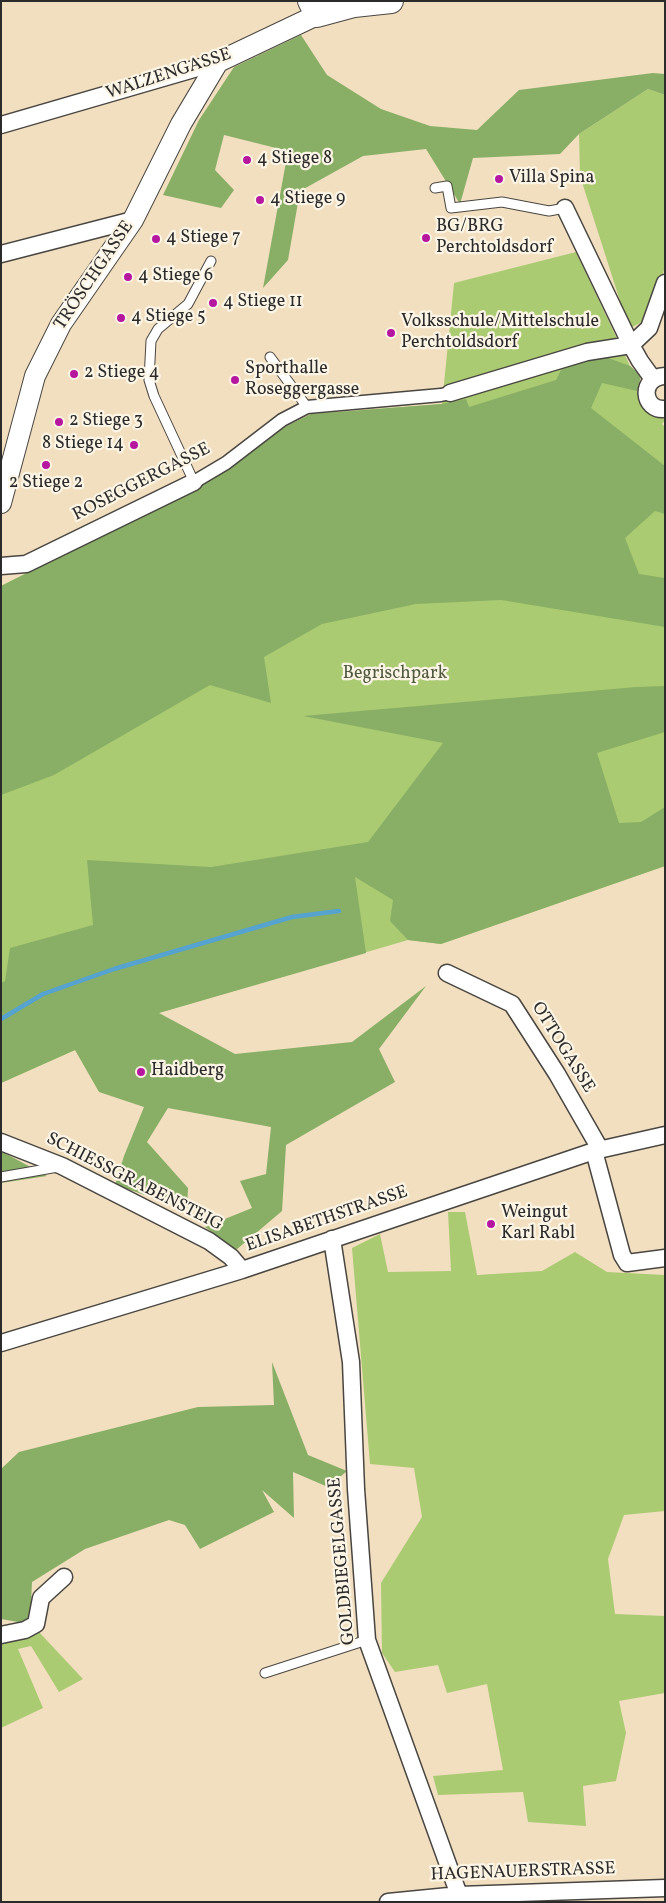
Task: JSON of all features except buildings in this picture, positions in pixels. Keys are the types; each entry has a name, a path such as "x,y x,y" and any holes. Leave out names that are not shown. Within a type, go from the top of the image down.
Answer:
{"main road":[{"name":"WALZENGASSE","path":"313,8 391,1"}],"street":[{"name":"WALZENGASSE","path":"1,125 218,62 313,8"},
{"name":"TRÖSCHGASSE","path":"1,503 6,470 35,376 61,324 133,220 181,124 218,62"},
{"path":"565,208 640,361 659,378 648,385 646,393 648,400 660,410 665,409"},
{"path":"1,254 133,220"},
{"path":"632,345 649,328 665,283"},
{"name":"ROSEGGERGASSE","path":"1,566 26,564 194,482 226,463 282,420 307,407 441,396 587,352 632,345"},
{"name":"OTTOGASSE","path":"447,973 512,1004 556,1074 597,1150 622,1255 627,1263 665,1258"},
{"name":"ELISABETHSTRASSE","path":"1,1343 242,1270 597,1150 665,1134"},
{"name":"SCHIESSGRABENSTEIG","path":"1,1142 62,1166 209,1241 231,1257 242,1270"},
{"name":"GOLDBIEGELGASSE","path":"332,1239 351,1362 356,1489 367,1640 459,1895"},
{"path":"1,1635 25,1630 36,1624 41,1598 64,1577"},
{"name":"HAGENAUERSTRASSE","path":"386,1901 459,1895 579,1896 657,1893"}],"lane":[{"path":"435,188 448,186 451,208 502,202 549,211 565,208"},
{"path":"194,482 149,380 152,341 158,329 188,304 211,261"},
{"path":"270,357 307,407"},
{"path":"1,1177 62,1166"},
{"path":"265,1673 367,1640"}],"green space":[{"path":"301,35 327,75 381,109 430,126 477,130 519,90 653,73 665,74 665,95 648,89 579,134 560,154 473,158 460,204 426,149 363,156 300,191 288,260 263,288 288,151 224,135 215,170 234,190 221,208 163,195 199,120 234,67"},
{"path":"648,89 665,95 665,266 652,316 629,329 580,176 579,134"},
{"name":"Begrischpark","path":"576,252 630,366 641,376 637,391 642,404 665,420 662,424 665,427 665,866 441,944 408,940 158,1013 1,1083 1,586 208,482 285,427 311,414 442,404 454,283"},
{"path":"600,355 630,366 641,376 637,391 602,383 591,408 665,466 665,514 655,511 625,538 639,574 665,578 665,627 501,600 416,604 322,624 264,657 271,703 210,685 54,775 1,795 1,586 208,482 285,427 311,414 442,404 466,399 469,407 556,380 563,366"},
{"path":"665,686 665,732 597,753 619,823 641,822 665,807 665,866 441,944 408,940 390,921 393,900 355,877 366,953 159,1013 235,1054 352,1042 426,986 379,1049 395,1082 286,1145 282,1211 236,1250 205,1227 252,1208 240,1181 266,1174 271,1127 168,1108 147,1142 188,1188 187,1209 115,1185 124,1156 144,1107 99,1092 75,1050 1,1083 1,983 5,981 10,948 93,925 87,860 211,867 368,842 443,743 303,716"},
{"path":"1,1151 47,1176 1,1183"},
{"path":"448,1212 465,1212 477,1275 542,1271 575,1252 607,1272 665,1275 665,1511 624,1515 608,1559 615,1614 665,1616 665,1693 619,1701 626,1733 616,1781 583,1786 586,1826 528,1822 523,1792 438,1795 433,1776 503,1770 487,1684 447,1693 438,1665 395,1672 382,1653 381,1583 422,1517 414,1468 370,1464 352,1248 380,1234 388,1272 451,1271"},
{"path":"272,1362 308,1455 347,1471 328,1487 293,1472 294,1518 262,1490 274,1512 200,1549 185,1525 169,1520 85,1549 32,1582 30,1624 1,1619 1,1469 19,1452 198,1407 274,1405"},
{"path":"38,1631 83,1679 59,1692 31,1646 18,1649 43,1708 1,1728 1,1639"}],"waterway":[{"path":"1,1019 43,994 114,969 292,917 339,911"}],"place":[{"name":"4 Stiege 8","path":"247,160"},
{"name":"Villa Spina","path":"499,179"},
{"name":"4 Stiege 9","path":"260,200"},
{"name":"BG/BRG Perchtoldsdorf","path":"426,238"},
{"name":"4 Stiege 7","path":"156,239"},
{"name":"4 Stiege 6","path":"128,277"},
{"name":"4 Stiege 11","path":"213,303"},
{"name":"4 Stiege 5","path":"121,318"},
{"name":"Volksschule/Mittelschule Perchtoldsdorf","path":"391,333"},
{"name":"2 Stiege 4","path":"74,374"},
{"name":"Sporthalle Roseggergasse","path":"235,380"},
{"name":"2 Stiege 3","path":"59,422"},
{"name":"8 Stiege 14","path":"134,445"},
{"name":"2 Stiege 2","path":"46,465"},
{"name":"Haidberg","path":"141,1072"},
{"name":"Weingut Karl Rabl","path":"491,1224"}]}
